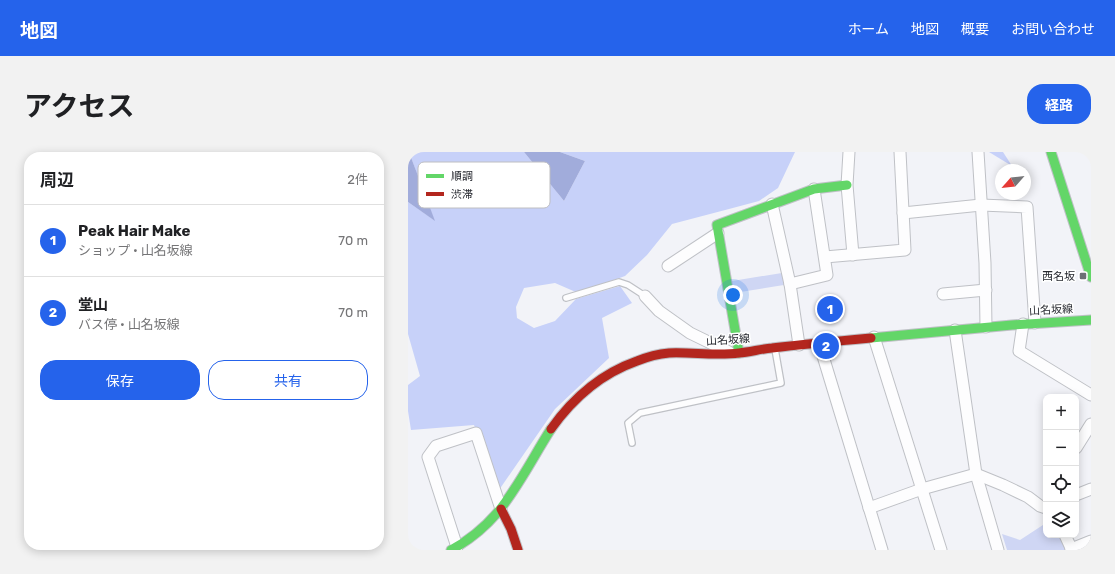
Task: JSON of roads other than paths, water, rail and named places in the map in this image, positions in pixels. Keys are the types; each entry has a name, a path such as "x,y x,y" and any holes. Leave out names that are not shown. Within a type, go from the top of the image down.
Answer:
{"main road":[{"path":"1051,152 1091,277"},
{"path":"735,353 716,225 814,189 847,185"},
{"name":"山名坂線","path":"454,548 478,531 501,509 557,420 569,406 589,387 612,372 639,359 664,353 735,353 775,347 874,337 1035,323 1091,320"},
{"path":"501,509 511,529 518,550"}],"street":[{"path":"849,152 847,185 853,254"},
{"path":"824,257 904,250 900,152"},
{"path":"978,152 986,290 986,327"},
{"path":"790,284 827,275 814,189"},
{"path":"772,204 790,284 799,345"},
{"path":"903,213 981,205 1027,207 1035,323"},
{"path":"668,266 718,233"},
{"path":"943,294 986,290"},
{"path":"645,296 659,311 690,333 735,353"},
{"path":"1023,324 1019,351 1091,396"},
{"path":"955,330 976,474 998,550"},
{"path":"874,337 941,550"},
{"path":"819,343 882,550"},
{"path":"1079,443 1091,424"},
{"path":"454,548 428,457 436,446 476,433 501,509"},
{"path":"869,508 922,489 976,474 1028,497 1043,507"},
{"path":"1079,494 1091,489"},
{"path":"1066,538 1071,550 1091,541"}],"lane":[{"path":"566,298 619,282 628,285 645,296"},
{"path":"632,443 628,423 640,413 781,383 775,347"}],"place":[{"name":"西名坂","path":"1083,276"},
{"name":"Peak Hair Make","path":"830,309"},
{"name":"堂山","path":"826,346"}]}
